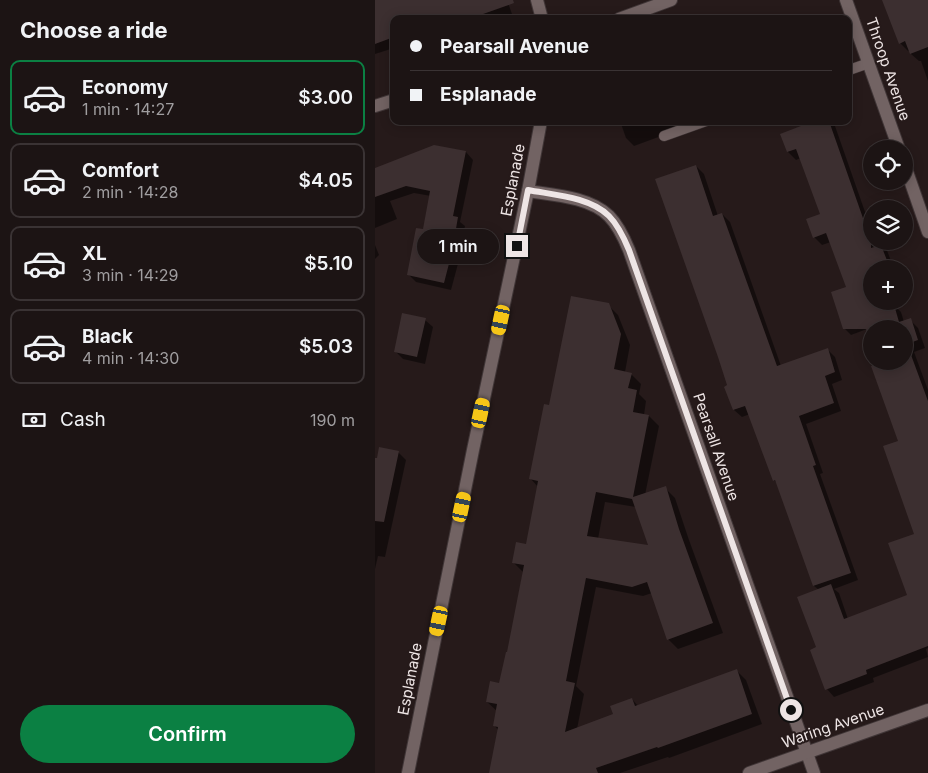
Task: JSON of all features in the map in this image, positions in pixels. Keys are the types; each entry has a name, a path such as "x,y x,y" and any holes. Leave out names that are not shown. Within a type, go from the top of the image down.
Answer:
{"street":[{"path":"537,0 541,15"},
{"path":"630,15 671,0"},
{"name":"Throop Avenue","path":"847,0 896,140"},
{"path":"375,106 390,101"},
{"name":"Esplanade","path":"408,773 540,125"},
{"path":"913,188 928,232"},
{"name":"Pearsall Avenue","path":"528,190 581,201 598,207 610,217 626,243 814,773"},
{"name":"Waring Avenue","path":"749,773 928,710"}],"lane":[{"path":"852,69 869,62"},
{"path":"664,136 695,125"}],"building":[{"path":"375,0 513,0 514,3 480,15 390,15 390,38 375,44"},
{"path":"882,0 928,0 928,47 910,54 905,41 899,44"},
{"path":"804,125 830,125 863,218 863,250 883,250 887,260 863,260 863,310 896,310 898,320 863,320 863,329 843,329 831,292 846,287 826,233 813,238 806,219 820,214 796,149 787,152 780,134"},
{"path":"434,145 466,151 453,216 458,217 444,283 407,275 416,228 423,229 430,191 406,186 375,197 375,168"},
{"path":"696,165 713,216 722,213 777,366 828,348 835,372 825,376 834,403 799,416 816,465 813,466 851,573 813,586 775,480 773,481 745,406 733,410 724,387 727,385 718,357 655,179"},
{"path":"571,296 609,303 621,334 614,369 632,373 628,388 637,390 633,412 649,415 633,497 666,486 679,529 713,623 667,640 647,582 632,587 586,578 566,681 575,683 565,732 613,714 610,706 632,698 635,706 737,669 752,714 596,768 598,773 489,773 498,727 493,726 497,704 486,702 490,681 499,683 507,652 524,565 512,563 516,542 526,544 538,481 529,479 544,404 549,405","holes":["596,492 632,499 648,545 587,536"]},
{"path":"402,313 426,318 417,357 394,352"},
{"path":"913,324 918,340 913,342"},
{"path":"913,360 928,401 928,646 866,670 867,674 825,690 810,650 816,647 797,597 831,584 844,619 907,595 888,543 914,534 883,446 898,441 872,370 913,370"},
{"path":"379,447 399,451 384,522 375,521 375,458 377,458"}],"route":[{"path":"517,246 528,190 581,201 598,207 610,217 619,230 629,250 791,710"}]}
